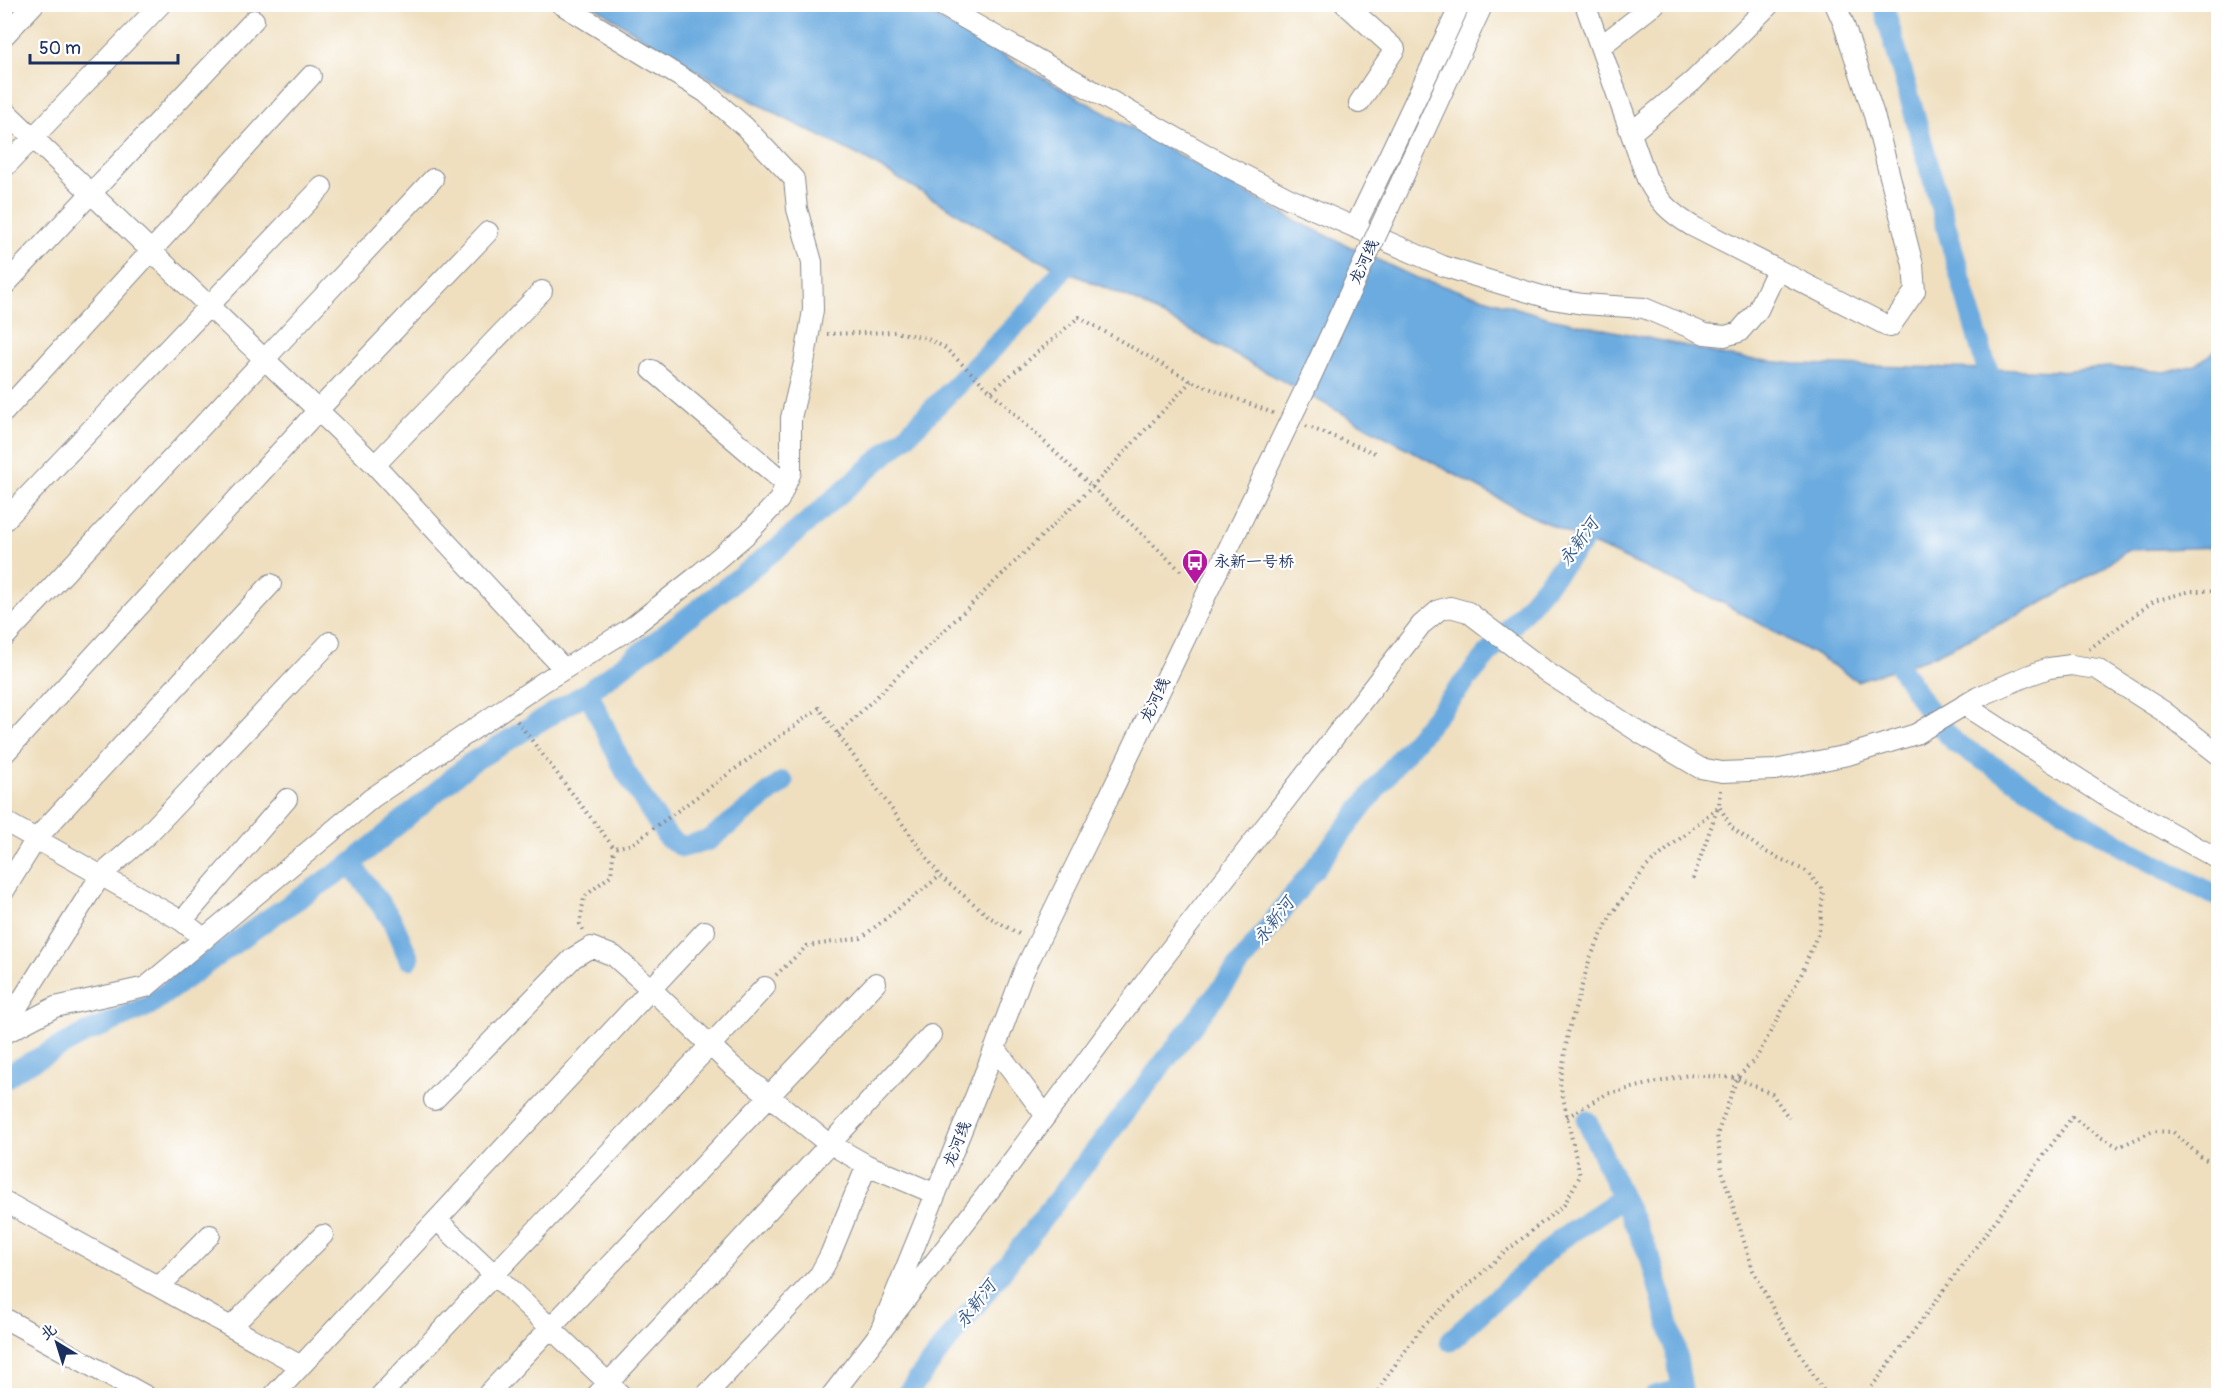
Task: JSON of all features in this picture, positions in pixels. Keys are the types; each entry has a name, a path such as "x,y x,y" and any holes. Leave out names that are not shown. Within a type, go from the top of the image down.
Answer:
{"street":[{"path":"4,36 34,4"},
{"path":"4,168 161,4"},
{"path":"4,1034 55,1007 146,987 372,798 564,669 631,628 748,533 779,500 791,472 791,418 813,310 812,262 797,209 794,179 745,127 705,92 561,4"},
{"path":"939,4 1228,167 1288,198 1443,266 1471,275 1552,299 1583,304 1644,308 1705,334 1725,336 1739,332 1758,310 1777,270"},
{"path":"1345,4 1395,49 1359,103"},
{"path":"1355,226 1461,4"},
{"name":"龙河线","path":"831,1395 879,1334 996,1048 1023,973 1308,382 1483,4"},
{"path":"1585,4 1647,179 1659,200 1672,213 1777,270 1890,327 1915,291 1913,265 1874,115 1844,22 1835,4"},
{"path":"1601,46 1655,4"},
{"path":"1631,133 1693,81 1770,4"},
{"path":"4,286 254,20"},
{"path":"4,412 311,76"},
{"path":"4,110 375,465 564,669"},
{"path":"4,638 433,179"},
{"path":"4,521 322,187"},
{"path":"4,754 318,411 489,232"},
{"path":"375,465 542,291"},
{"path":"652,370 786,484"},
{"path":"4,891 36,839 271,584"},
{"path":"879,1334 1162,960 1421,625 1439,610 1450,607 1468,612 1536,664 1632,728 1700,768 1722,772 1775,770 1848,755 1916,734 1960,707 2049,668 2071,665 2097,669 2163,711 2218,754"},
{"path":"4,1028 101,876 147,835 330,642"},
{"path":"1960,707 2110,799 2218,859"},
{"path":"182,921 287,799"},
{"path":"4,821 182,921 205,939"},
{"path":"273,1395 705,931"},
{"path":"434,1100 573,958 591,947 614,956 769,1097 830,1144 867,1165 936,1194"},
{"path":"486,1395 876,983"},
{"path":"380,1395 765,987"},
{"path":"437,1220 550,1327 609,1391 931,1035"},
{"path":"996,1048 1046,1116"},
{"path":"705,1395 820,1274 867,1165"},
{"path":"4,1201 301,1366"},
{"path":"159,1287 210,1235"},
{"path":"231,1327 323,1235"},
{"path":"4,1317 146,1395"}],"path":[{"path":"991,391 1079,317 1191,381 1277,415"},
{"path":"810,327 830,335 895,332 926,338 944,347 1181,571"},
{"path":"838,734 1092,487 1191,381"},
{"path":"1299,423 1375,453"},
{"path":"2071,665 2154,601 2191,591 2218,591"},
{"path":"614,848 632,844 819,708 940,876 991,918 1037,944"},
{"path":"514,716 614,848 612,876 584,897 580,924 591,947"},
{"path":"1693,879 1719,806 1722,772"},
{"path":"1719,806 1732,828 1764,851 1806,871 1823,890 1820,928 1801,975 1756,1057 1737,1078 1717,1135 1722,1171 1753,1270 1780,1322 1827,1395"},
{"path":"1376,1395 1422,1328 1504,1253 1563,1205 1580,1176 1560,1084 1568,1033 1590,958 1611,915 1646,867 1719,806"},
{"path":"765,987 807,946 861,938 940,876"},
{"path":"1568,1117 1606,1094 1688,1075 1737,1078 1772,1094 1788,1118"},
{"path":"1864,1395 2072,1117 2100,1137 2120,1147 2153,1131 2173,1132 2202,1158 2218,1165"}],"water":[{"path":"593,5 914,5 1296,221 1414,277 1550,318 1730,357 1795,364 2060,371 2109,367 2165,372 2196,365 2218,348 2218,547 2127,550 2095,573 2031,609 1928,658 1857,681 1823,659 1725,604 1531,516 1134,300 1034,258 862,157 677,60"}],"waterway":[{"path":"1883,4 1984,360 1998,397"},
{"path":"4,1079 18,1069 84,1034 148,1006 271,917 351,864 469,764 588,692 679,624 781,545 905,437 1031,310 1079,248"},
{"name":"永新河","path":"905,1396 1397,762 1589,534 1599,515"},
{"path":"1895,639 1900,667 1923,703 1954,742 2127,849 2218,897"},
{"path":"588,692 625,771 668,838 683,847 709,840 783,782"},
{"path":"351,864 392,920 409,959"},
{"path":"1587,1121 1650,1257 1675,1346 1683,1396"},
{"path":"1450,1341 1560,1240 1622,1198"},
{"path":"1654,1396 1681,1390"}],"place":[{"name":"永新一号桥","path":"1195,585"}]}
